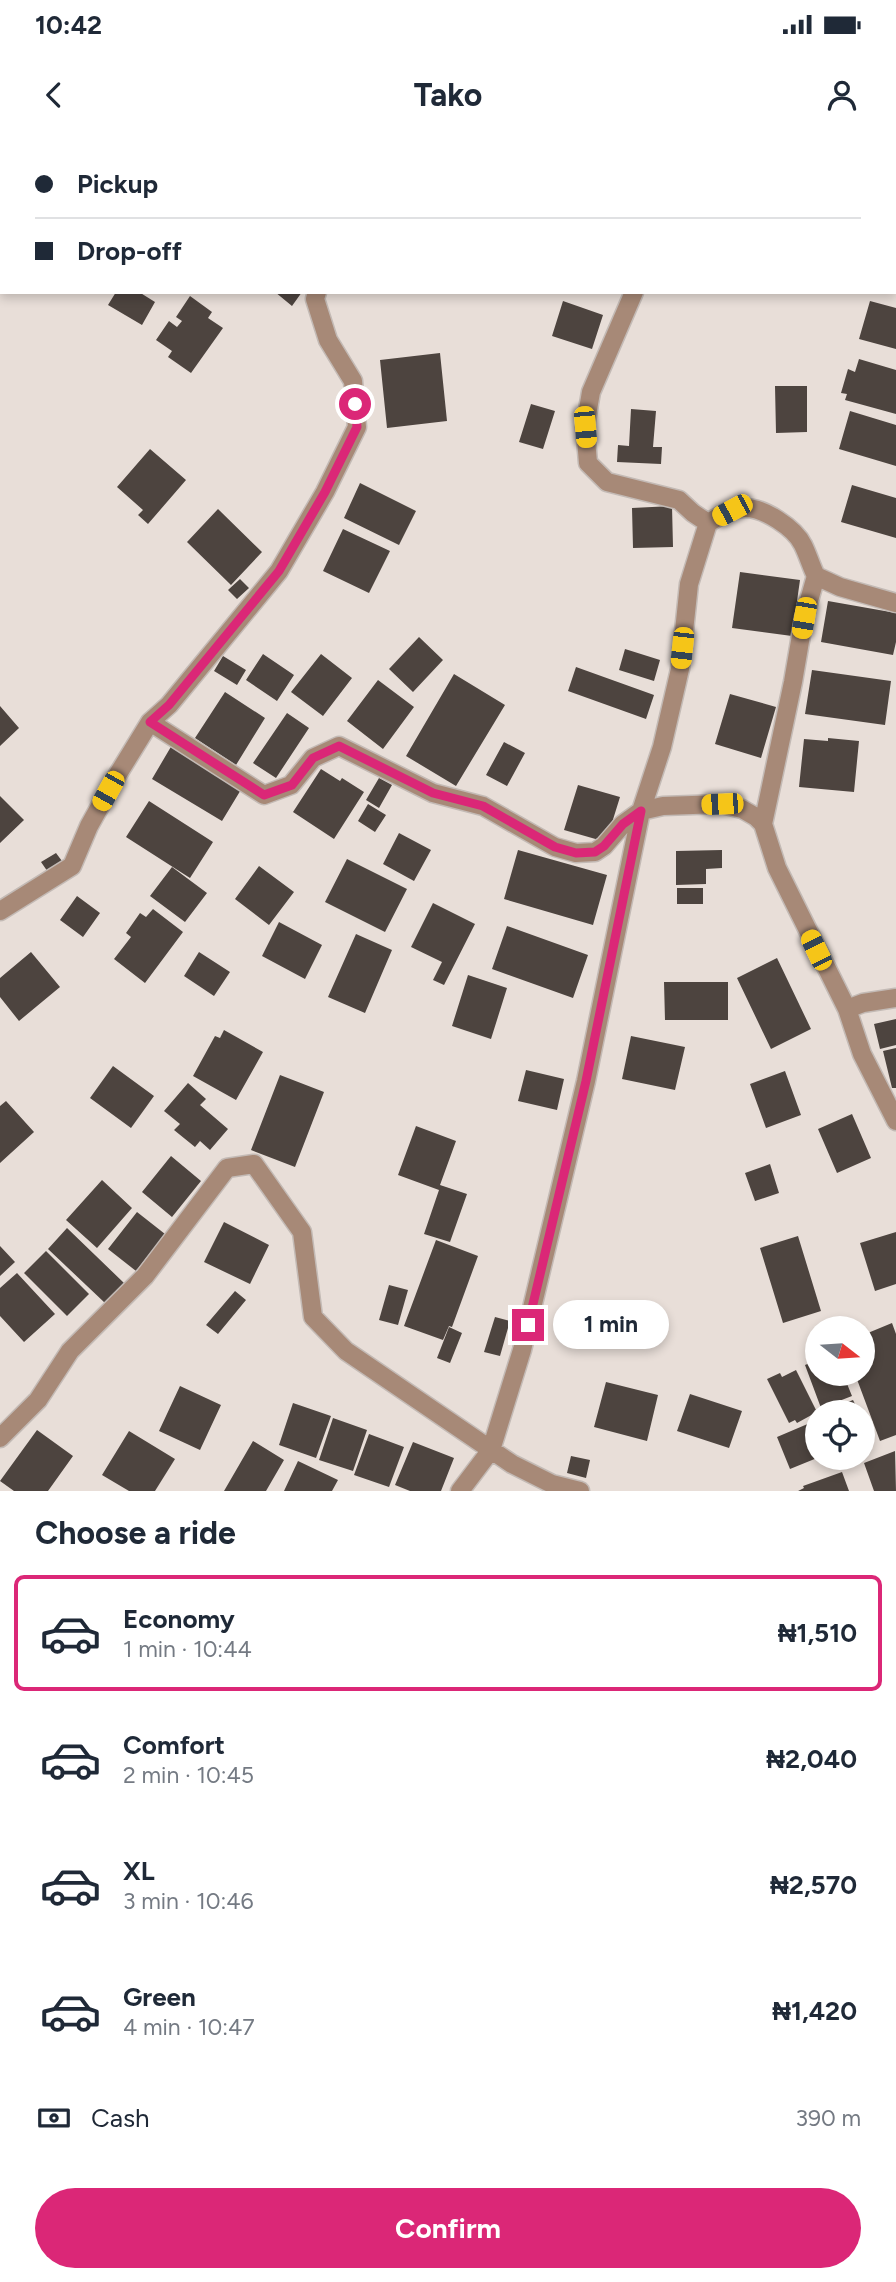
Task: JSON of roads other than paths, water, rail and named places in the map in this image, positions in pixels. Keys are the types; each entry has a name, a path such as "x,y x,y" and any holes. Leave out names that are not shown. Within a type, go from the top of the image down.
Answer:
{"street":[{"path":"0,911 72,866 89,826 150,722 169,705 279,571 325,492 357,427 354,381 328,340 315,299 316,294"},
{"path":"633,294 591,393 585,427 588,463 607,482 679,499 708,523"},
{"path":"460,1491 491,1450 522,1350 565,1175 641,811 668,721 680,669 689,584 708,523 732,510 745,508 757,509 788,526 803,544 816,576 804,618 763,824"},
{"path":"816,576 840,587 896,603"},
{"path":"150,722 264,795 292,785 313,758 339,746 433,793 483,806 555,847 576,853 595,852 604,846 623,824 641,811 663,806 722,804 742,809 763,824 777,868 847,1009 862,1054 896,1121"},
{"path":"847,1009 863,1003 896,998"},
{"path":"0,1438 38,1400 70,1351 145,1276 227,1168 254,1164 302,1232 313,1317 346,1351 512,1464 552,1485 580,1491"}]}
